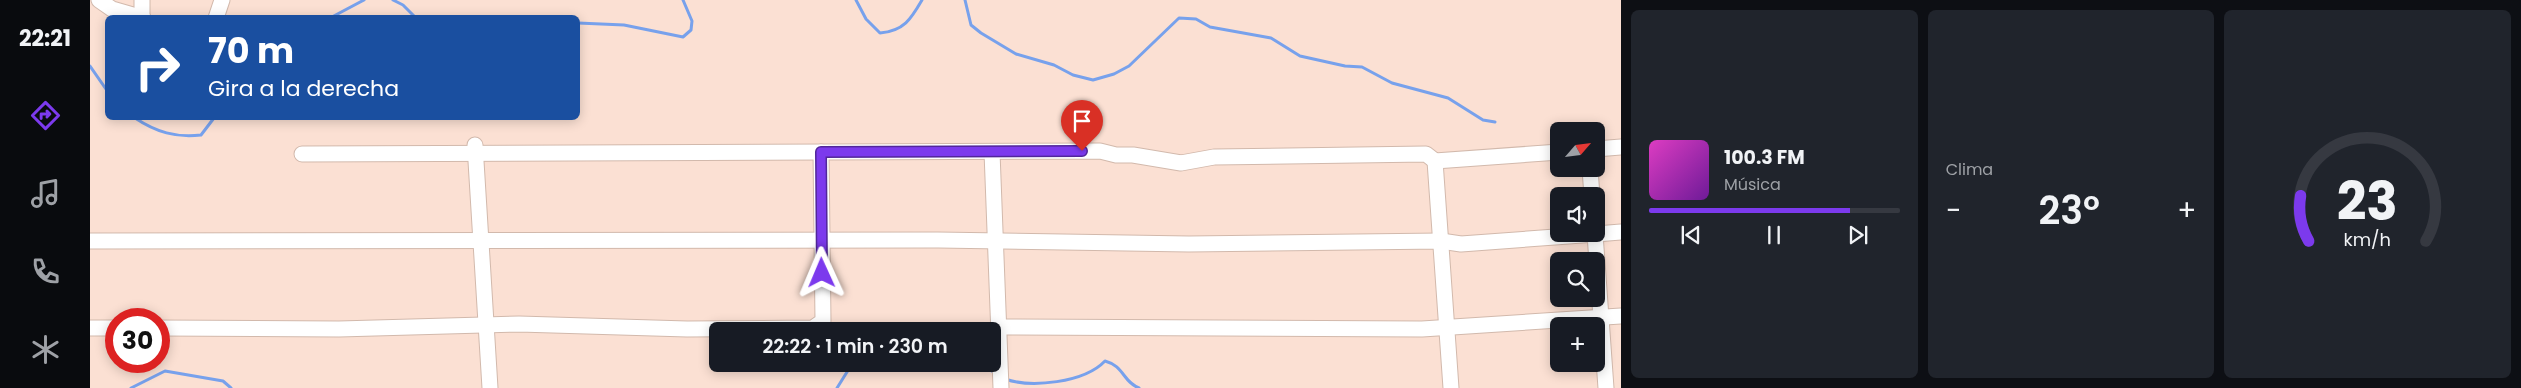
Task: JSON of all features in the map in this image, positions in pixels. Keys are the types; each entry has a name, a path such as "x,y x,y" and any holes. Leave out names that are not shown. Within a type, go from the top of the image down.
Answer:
{"street":[{"path":"99,0 112,9 134,15"},
{"path":"142,0 142,15"},
{"path":"217,15 222,0"},
{"path":"1605,148 1621,147"},
{"path":"475,148 490,388"},
{"path":"302,154 475,148 821,152 1100,150 1116,155 1134,155 1181,162 1214,157 1426,154 1435,161 1550,153"},
{"path":"170,328 339,328 486,325 687,329 813,328 823,321 821,152"},
{"path":"992,152 1000,322"},
{"path":"1435,161 1451,388"},
{"path":"1605,233 1621,232"},
{"path":"90,241 997,241 1189,244 1441,241 1461,244 1550,237"},
{"path":"1596,242 1601,317"},
{"path":"1605,318 1621,316"},
{"path":"1001,327 1447,328 1550,321"},
{"path":"90,328 105,328"},
{"path":"1001,372 1001,388"},
{"path":"1605,372 1606,388"}],"waterway":[{"path":"336,15 364,0"},
{"path":"393,0 403,5 413,15"},
{"path":"580,23 624,25 683,37 691,30 692,21 683,0"},
{"path":"856,0 866,19 880,33 901,27 914,13 922,0"},
{"path":"965,0 971,25 981,33 1016,54 1054,65 1073,75 1093,80 1114,74 1129,66 1179,18 1196,19 1210,27 1271,38 1300,56 1345,66 1362,67 1392,83 1448,98 1483,120 1495,122"},
{"path":"90,66 105,88"},
{"path":"139,120 166,133 183,136 201,135 212,120"},
{"path":"1005,379 1029,383 1057,382 1084,374 1105,361 1116,366 1130,382 1139,388"},
{"path":"131,388 165,371 223,381 231,388"},
{"path":"837,388 847,372"}],"route":[{"path":"822,273 821,152 1082,151"}]}
